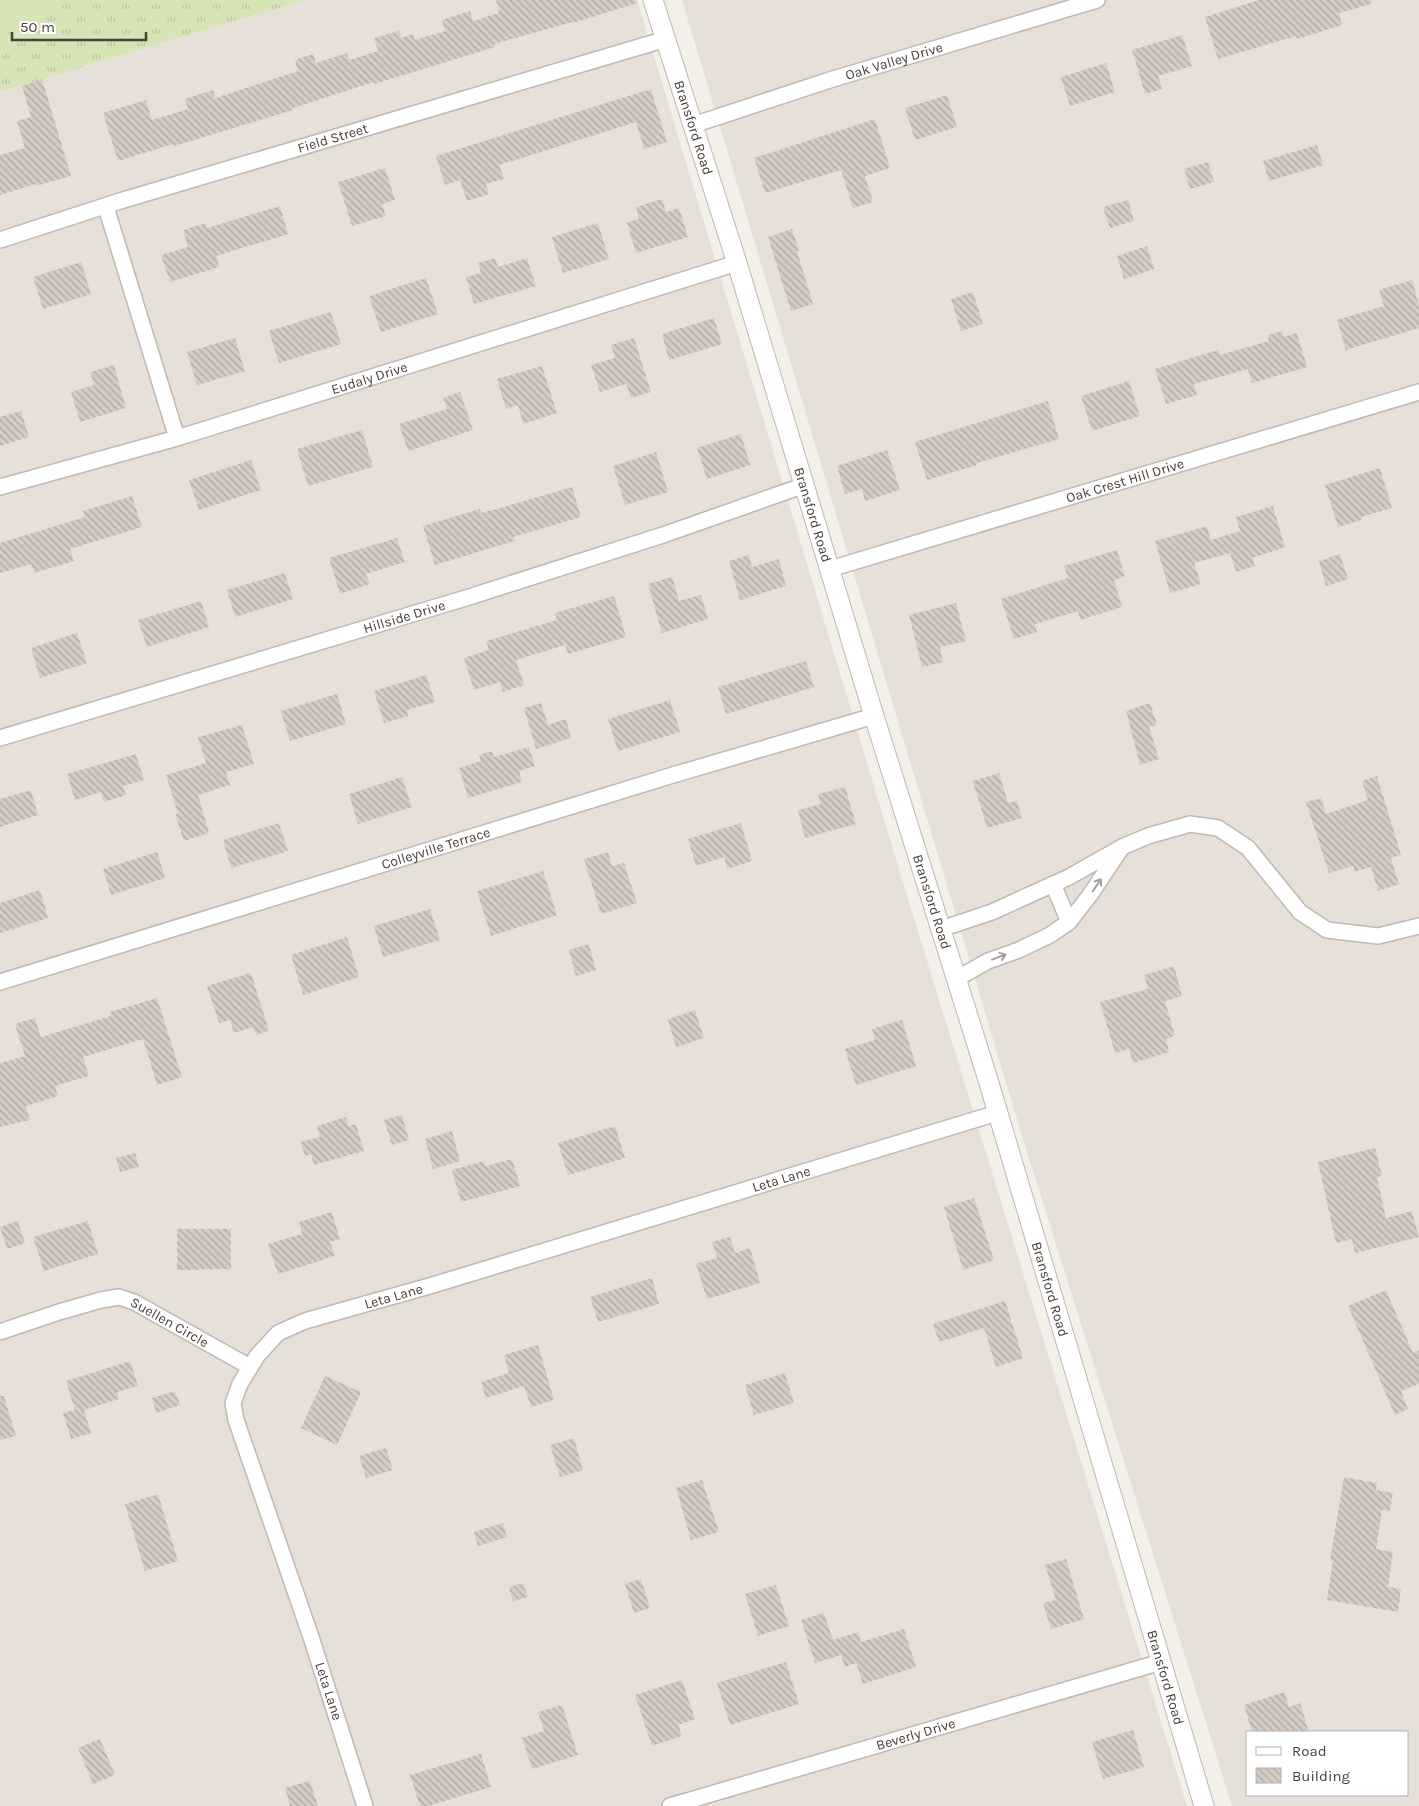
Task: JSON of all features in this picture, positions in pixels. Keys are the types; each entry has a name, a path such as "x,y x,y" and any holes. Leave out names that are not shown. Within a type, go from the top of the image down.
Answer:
{"street":[{"name":"Bransford Road","path":"653,0 805,484 874,716 956,979 1204,1806"},
{"name":"Oak Valley Drive","path":"693,125 834,79 1097,0"},
{"name":"Field Street","path":"0,240 129,199 666,39"},
{"path":"106,207 176,438"},
{"name":"Eudaly Drive","path":"0,487 176,438 737,263"},
{"name":"Oak Crest Hill Drive","path":"830,569 1419,392"},
{"name":"Hillside Drive","path":"0,738 466,598 663,535 805,484"},
{"name":"Colleyville Terrace","path":"0,982 664,778 874,716"},
{"path":"940,929 992,912 1069,877 1122,847 1148,836 1190,824 1218,828 1248,848 1300,912 1327,930 1378,936 1419,926"},
{"path":"956,979 988,961 1019,950 1050,935 1069,922 1090,895 1122,847"},
{"path":"1053,884 1069,922"},
{"name":"Leta Lane","path":"365,1806 311,1637 236,1420 233,1403 240,1384 257,1356 278,1333 305,1321 442,1282 996,1113"},
{"name":"Suellen Circle","path":"0,1332 59,1312 119,1297 134,1302 250,1367"},
{"name":"Beverly Drive","path":"670,1806 1161,1662"}],"shaded area":[{"path":"305,0 637,0 912,912 1187,1806 0,1806 0,92"},
{"path":"682,0 1419,0 1419,1806 1232,1806 1023,1139"}],"green space":[{"path":"0,0 305,0 0,92"},
{"path":"0,0 46,0 33,17 0,38"}],"building":[{"path":"496,0 636,0 637,3 573,23 494,44 495,47 374,84 374,82 293,108 293,110 118,161 103,113 146,100 152,120 188,109 185,99 213,90 215,98 298,71 295,60 313,54 316,63 347,53 349,60 378,51 374,38 399,31 401,38 413,34 415,40 445,31 442,20 470,11 473,21 499,13"},
{"path":"1259,0 1371,0 1371,4 1339,13 1342,25 1297,39 1296,36 1218,59 1205,17"},
{"path":"1182,35 1192,66 1158,76 1162,89 1145,94 1132,50"},
{"path":"1106,63 1115,92 1070,106 1061,77"},
{"path":"42,79 71,176 0,195 0,155 25,148 17,121 31,117 22,86"},
{"path":"651,89 667,142 644,149 636,122 499,165 504,179 486,184 489,194 467,201 460,180 445,185 436,156"},
{"path":"947,95 957,127 915,140 905,108"},
{"path":"875,119 890,168 865,176 873,202 853,208 841,170 765,193 754,158"},
{"path":"1317,145 1323,165 1269,181 1263,161"},
{"path":"1208,162 1214,182 1190,189 1184,169"},
{"path":"385,168 395,200 382,204 386,216 352,226 338,182"},
{"path":"662,199 666,212 679,208 688,237 636,253 627,223 639,219 636,207"},
{"path":"1128,200 1134,221 1110,228 1103,207"},
{"path":"280,206 288,234 216,256 219,267 170,282 161,255 188,247 183,230 206,223 207,228"},
{"path":"598,223 609,259 563,273 552,237"},
{"path":"792,229 813,304 791,311 768,237"},
{"path":"1147,246 1154,269 1124,279 1117,256"},
{"path":"495,258 498,267 527,258 536,286 474,304 466,277 481,273 478,263"},
{"path":"81,262 91,294 43,309 33,277"},
{"path":"426,278 438,314 381,332 369,296"},
{"path":"1412,280 1419,305 1419,328 1346,350 1337,320 1384,306 1379,290"},
{"path":"973,292 983,324 961,331 951,299"},
{"path":"331,312 341,344 279,363 269,331"},
{"path":"714,318 722,344 669,360 662,334"},
{"path":"1282,331 1283,337 1297,333 1307,367 1252,383 1248,369 1194,384 1197,395 1166,404 1155,369 1218,350 1220,355 1269,341 1268,335"},
{"path":"235,338 245,371 197,385 187,352"},
{"path":"634,338 651,392 631,398 626,384 600,392 591,365 615,358 611,345"},
{"path":"114,365 126,408 80,422 71,392 94,385 90,372"},
{"path":"542,366 557,413 523,424 518,405 506,409 497,379"},
{"path":"1129,381 1140,416 1092,431 1081,396"},
{"path":"460,392 473,430 408,451 399,424 447,409 443,398"},
{"path":"1048,401 1059,439 927,480 915,442"},
{"path":"21,411 29,437 0,446 0,417"},
{"path":"362,430 373,467 308,486 297,449"},
{"path":"741,434 750,465 707,479 697,448"},
{"path":"887,450 900,490 865,501 862,489 845,494 837,466"},
{"path":"656,452 668,492 625,505 613,466"},
{"path":"251,460 261,490 199,510 189,480"},
{"path":"1380,468 1392,508 1361,517 1362,520 1338,527 1325,485"},
{"path":"572,487 581,517 513,537 514,541 435,565 423,526 480,509 481,513 504,507"},
{"path":"132,496 142,527 70,549 74,561 34,573 31,564 0,573 0,543 85,517 83,511"},
{"path":"1273,506 1285,547 1252,558 1255,566 1236,572 1230,553 1194,563 1201,584 1170,593 1155,541 1207,526 1211,540 1240,531 1236,517"},
{"path":"397,538 405,562 366,574 370,584 340,594 329,558"},
{"path":"1117,550 1125,576 1114,580 1122,607 1080,620 1078,611 1035,624 1037,632 1014,639 1001,599 1068,578 1064,566"},
{"path":"1340,554 1348,579 1326,586 1319,561"},
{"path":"749,555 752,567 779,559 786,586 740,600 729,561"},
{"path":"285,573 293,599 235,617 227,590"},
{"path":"672,577 679,601 701,595 708,619 662,633 648,584"},
{"path":"614,596 626,637 568,654 565,645 516,660 524,685 503,692 500,682 474,690 464,658 489,650 486,641 557,620 555,613"},
{"path":"201,601 209,627 147,647 138,620"},
{"path":"956,603 966,641 940,647 943,662 922,667 909,615"},
{"path":"77,633 87,663 40,678 31,648"},
{"path":"806,661 814,687 726,714 718,687"},
{"path":"426,675 435,702 407,710 408,716 384,723 374,691"},
{"path":"337,694 346,724 290,741 281,711"},
{"path":"670,700 680,732 618,751 608,719"},
{"path":"541,703 548,725 566,719 571,738 536,749 524,708"},
{"path":"1150,703 1157,725 1149,727 1159,759 1140,765 1126,711"},
{"path":"242,725 254,764 226,772 230,785 198,795 209,833 184,841 175,814 178,814 166,775 206,763 198,737"},
{"path":"529,747 535,766 519,771 522,782 468,798 459,768 481,761 479,755 492,751 494,757"},
{"path":"136,754 144,780 123,786 126,795 104,802 101,792 75,800 67,774"},
{"path":"999,773 1008,803 1017,801 1022,818 987,828 973,781"},
{"path":"1377,776 1401,855 1391,858 1399,884 1378,891 1371,867 1354,872 1353,866 1329,873 1306,802 1321,798 1326,814 1368,800 1362,781"},
{"path":"402,777 412,807 358,824 349,794"},
{"path":"845,787 856,824 805,838 798,810 821,804 818,794"},
{"path":"31,790 38,815 0,827 0,799"},
{"path":"279,823 288,851 231,868 223,840"},
{"path":"741,823 752,861 727,869 724,857 696,866 688,839"},
{"path":"157,852 165,878 111,895 103,869"},
{"path":"608,852 612,866 624,863 637,903 601,914 584,859"},
{"path":"543,871 557,915 491,936 477,891"},
{"path":"40,890 48,918 0,933 0,903"},
{"path":"430,909 440,940 383,957 374,926"},
{"path":"347,937 359,977 303,995 291,955"},
{"path":"589,944 596,970 576,976 569,950"},
{"path":"1174,966 1182,996 1165,1001 1175,1036 1166,1039 1169,1052 1133,1063 1129,1049 1115,1053 1100,1002 1148,989 1144,975"},
{"path":"251,973 269,1031 256,1035 253,1027 234,1033 230,1020 219,1023 207,986"},
{"path":"157,998 182,1077 157,1085 143,1039 83,1057 89,1076 55,1086 58,1096 26,1106 30,1120 0,1127 0,1063 25,1056 15,1024 35,1018 41,1037 111,1016 110,1012"},
{"path":"695,1010 704,1038 676,1047 668,1019"},
{"path":"902,1020 916,1066 856,1085 845,1049 875,1040 872,1029"},
{"path":"402,1115 409,1140 392,1145 384,1120"},
{"path":"346,1117 348,1126 356,1124 364,1151 314,1165 311,1154 305,1156 301,1142 320,1137 317,1126"},
{"path":"615,1126 625,1158 568,1175 558,1143"},
{"path":"452,1131 460,1161 433,1169 425,1139"},
{"path":"1375,1148 1382,1176 1377,1177 1386,1218 1412,1211 1419,1237 1355,1253 1352,1239 1336,1243 1318,1162"},
{"path":"135,1153 139,1167 120,1172 116,1158"},
{"path":"512,1159 520,1186 461,1202 452,1170 484,1161 486,1166"},
{"path":"974,1198 994,1260 963,1270 944,1207"},
{"path":"332,1212 340,1239 330,1242 335,1256 278,1274 268,1244 302,1234 299,1222"},
{"path":"18,1221 25,1243 7,1249 0,1227"},
{"path":"88,1221 98,1254 44,1271 33,1237"},
{"path":"177,1229 231,1229 231,1269 177,1270"},
{"path":"730,1237 735,1253 750,1248 760,1283 707,1299 696,1264 717,1258 712,1242"},
{"path":"652,1278 659,1304 598,1322 590,1297"},
{"path":"1386,1290 1413,1353 1419,1350 1419,1384 1401,1391 1408,1409 1395,1415 1348,1306"},
{"path":"1005,1301 1023,1358 996,1367 984,1328 939,1342 933,1324"},
{"path":"538,1345 554,1400 531,1407 524,1386 486,1398 481,1382 509,1373 504,1355"},
{"path":"130,1361 138,1386 117,1392 119,1399 84,1410 91,1433 71,1439 63,1413 75,1410 66,1381"},
{"path":"785,1373 794,1403 754,1415 745,1385"},
{"path":"325,1376 361,1392 337,1445 301,1428"},
{"path":"175,1391 180,1405 156,1413 152,1398"},
{"path":"0,1396 4,1396 16,1436 0,1440"},
{"path":"574,1438 583,1470 560,1477 550,1445"},
{"path":"386,1448 393,1470 366,1478 359,1456"},
{"path":"1344,1477 1377,1483 1376,1490 1393,1493 1390,1511 1382,1510 1376,1549 1393,1552 1388,1587 1401,1589 1398,1612 1327,1600 1333,1560 1330,1560"},
{"path":"702,1480 719,1532 691,1540 676,1488"},
{"path":"158,1494 178,1561 145,1571 125,1504"},
{"path":"503,1523 507,1537 478,1546 474,1532"},
{"path":"1066,1559 1084,1619 1051,1629 1043,1603 1056,1600 1045,1565"},
{"path":"641,1579 650,1608 634,1613 625,1584"},
{"path":"523,1583 528,1597 513,1601 509,1587"},
{"path":"776,1585 789,1626 758,1636 745,1594"},
{"path":"824,1613 833,1640 858,1632 861,1642 904,1629 916,1667 863,1684 856,1663 845,1667 841,1655 815,1663 801,1620"},
{"path":"786,1662 799,1704 730,1725 717,1683"},
{"path":"682,1680 695,1719 678,1725 682,1736 652,1746 635,1695"},
{"path":"1285,1692 1289,1707 1300,1703 1309,1731 1252,1731 1244,1705"},
{"path":"562,1705 578,1755 532,1769 522,1738 544,1731 538,1712"},
{"path":"1133,1730 1144,1767 1103,1779 1092,1742"},
{"path":"100,1739 115,1775 93,1784 78,1748"},
{"path":"481,1754 491,1787 428,1806 420,1806 410,1775"},
{"path":"310,1781 318,1806 290,1806 285,1788"}]}
